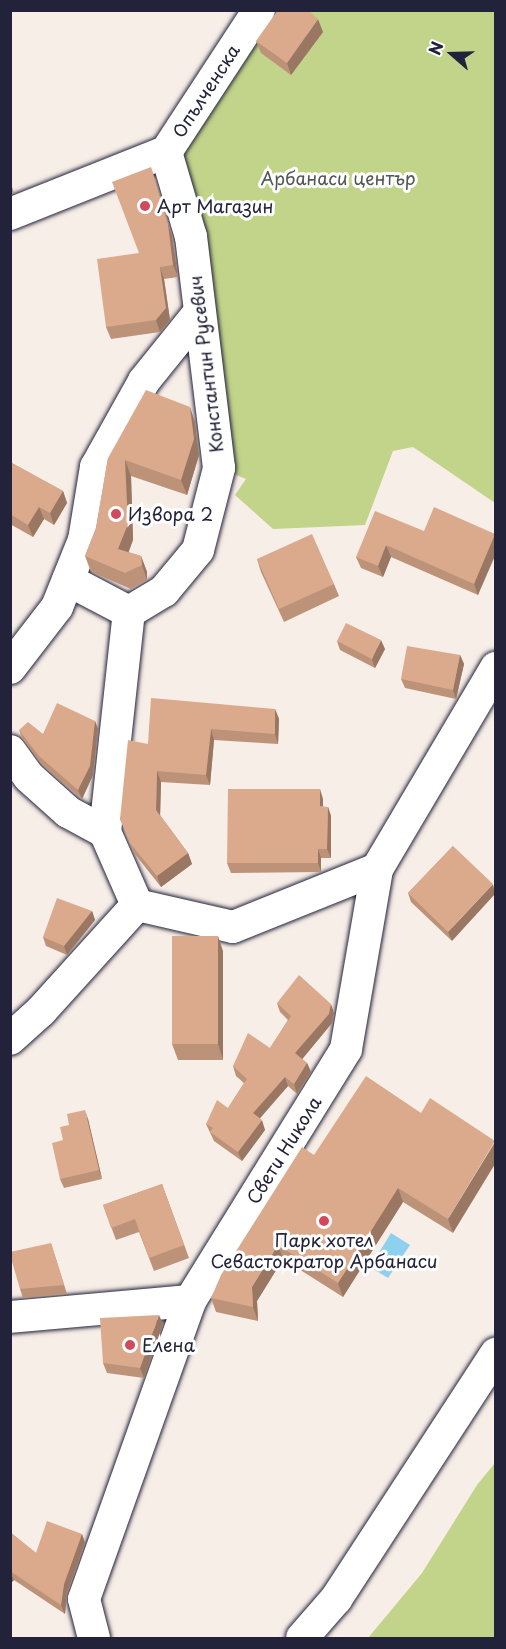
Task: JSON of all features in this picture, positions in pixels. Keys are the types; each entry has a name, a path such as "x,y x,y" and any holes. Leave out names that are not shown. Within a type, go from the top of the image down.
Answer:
{"street":[{"name":"Опълченска","path":"10,214 166,152 259,10"},
{"name":"Константин Русевич","path":"129,612 164,591 198,550 219,468 198,314 191,237 166,152"},
{"path":"10,668 57,607 84,540 96,467 144,381 198,314"},
{"path":"68,580 129,612 105,832 137,905"},
{"name":"Свети Никола","path":"94,1638 84,1599 190,1301 346,1049 377,869 495,668"},
{"path":"10,751 29,777 68,812 105,832"},
{"path":"137,905 233,927 377,869"},
{"path":"10,1039 41,1011 137,905"},
{"path":"10,1317 190,1301"},
{"path":"302,1638 336,1599 495,1354"}],"green space":[{"name":"Арбанаси център","path":"259,11 495,11 495,503 413,447 393,451 365,525 273,529 235,495 246,479 219,468 166,152"},
{"path":"495,1463 495,1638 368,1638 422,1573 477,1485"}],"water":[{"path":"391,1233 410,1245 388,1278 370,1267"}],"building":[{"path":"278,10 308,10 318,19 287,63 256,41"},
{"path":"151,167 168,224 173,265 160,267 166,308 156,320 106,327 97,259 139,253 112,182"},
{"name":"Извора 2","path":"146,390 190,407 194,439 181,480 125,460 128,524 118,549 141,556 142,565 125,573 85,556 96,528 108,458"},
{"path":"10,462 63,491 50,513 39,507 28,525 10,514"},
{"path":"434,507 495,534 474,584 386,545 378,566 356,557 375,511 424,531"},
{"path":"312,534 334,584 279,609 257,559"},
{"path":"346,623 381,640 372,659 337,641"},
{"path":"407,646 460,655 453,690 401,679"},
{"path":"151,698 275,709 275,734 211,729 206,775 157,771 156,810 188,853 157,876 130,843 120,819 128,740 148,744"},
{"path":"57,703 95,721 90,766 78,790 39,756 19,730 28,722 43,734"},
{"path":"228,789 320,789 320,806 328,807 327,849 318,849 318,863 227,863"},
{"path":"453,846 493,884 448,932 408,893"},
{"path":"57,898 92,911 64,946 43,937"},
{"path":"172,936 218,936 218,1044 172,1044"},
{"path":"299,975 331,1004 329,1014 295,1053 307,1063 294,1084 285,1077 253,1113 262,1120 238,1152 210,1132 213,1128 206,1124 217,1100 228,1108 247,1079 233,1066 248,1033 270,1048 291,1016 277,1003"},
{"path":"366,1076 421,1113 430,1098 495,1141 448,1219 398,1188 338,1283 278,1245 252,1287 253,1307 211,1298 221,1275 302,1147 314,1155"},
{"path":"85,1110 99,1170 60,1179 52,1143 63,1140 60,1127 69,1125 67,1114"},
{"path":"162,1184 184,1245 149,1258 135,1219 111,1228 103,1205"},
{"path":"51,1243 64,1285 20,1289 10,1252"},
{"path":"159,1315 140,1368 103,1363 100,1318"},
{"path":"47,1521 82,1534 64,1584 61,1605 10,1571 10,1532 36,1553"}],"place":[{"name":"Арт Магазин","path":"145,206"},
{"name":"Извора 2","path":"116,514"},
{"name":"Парк хотел Севастократор Арбанаси","path":"324,1221"},
{"name":"Елена","path":"130,1345"}]}
